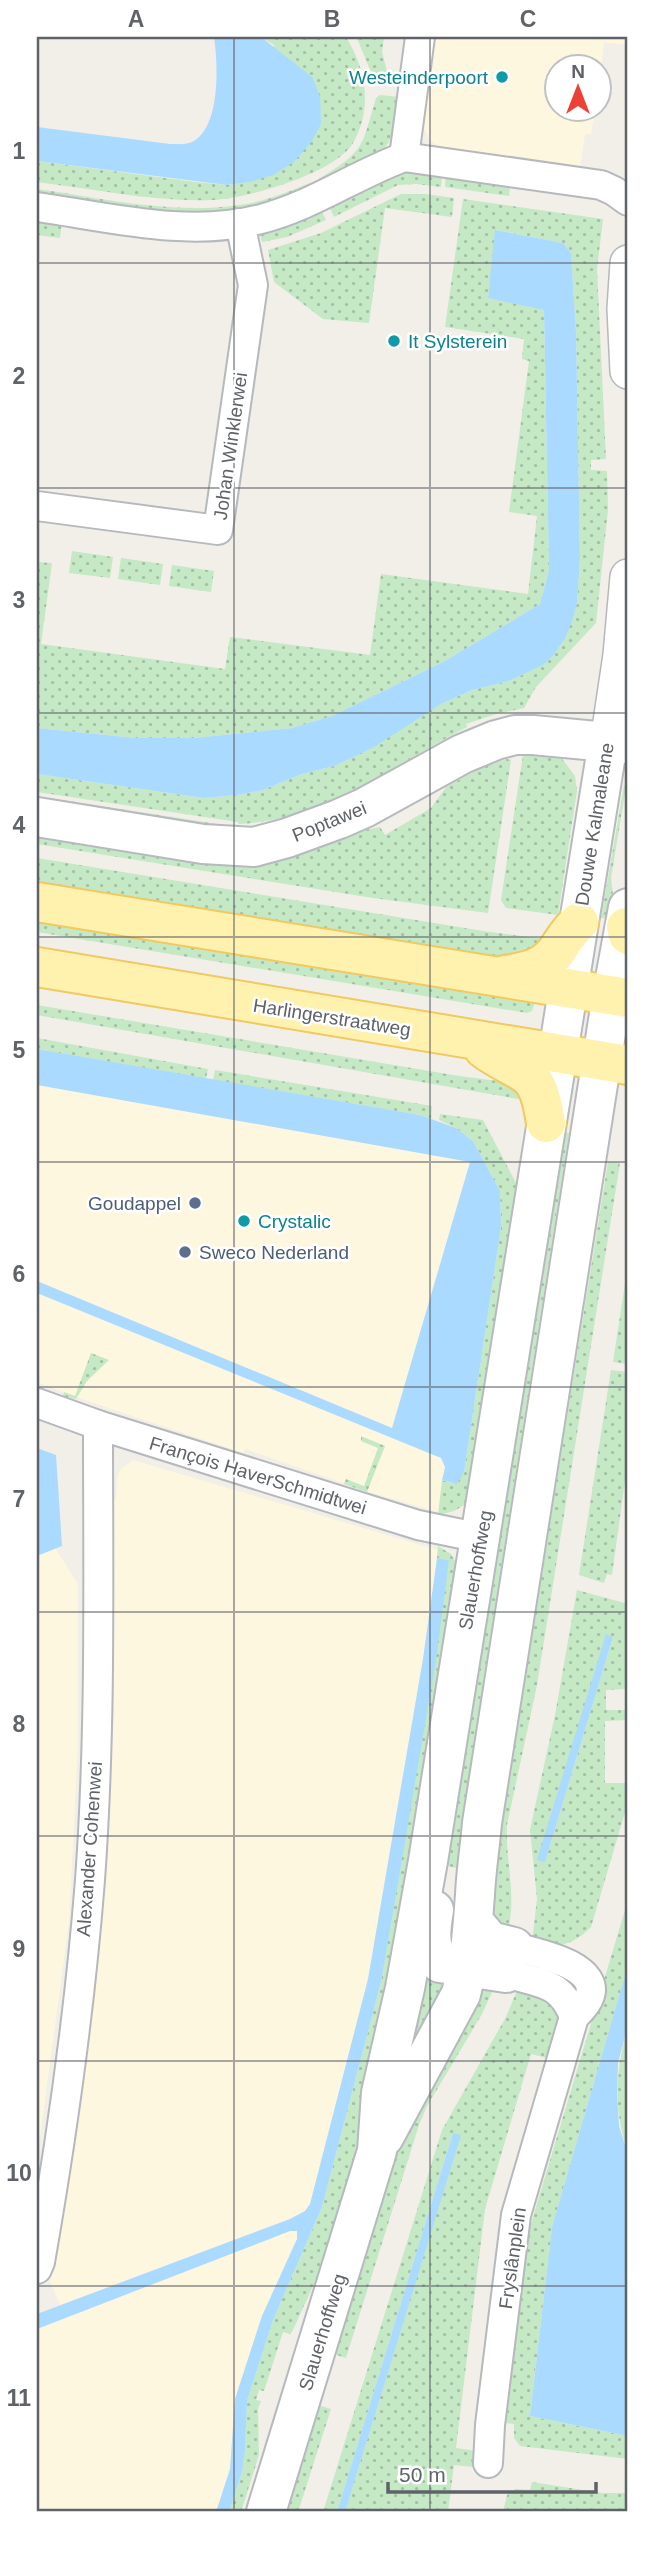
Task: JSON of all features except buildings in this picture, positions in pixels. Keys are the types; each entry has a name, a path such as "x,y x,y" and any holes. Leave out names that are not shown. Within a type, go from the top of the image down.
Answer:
{"main road":[{"name":"Poptawei","path":"37,817 203,844 254,847 287,838 365,808 462,754 496,740 515,735 533,735 618,743"},
{"name":"Douwe Kalmaleane","path":"569,988 579,922 618,743"},
{"path":"37,902 620,996"},
{"path":"500,976 530,971 549,960 565,935 579,922"},
{"path":"615,1063 628,923"},
{"name":"Harlingerstraatweg","path":"37,967 615,1063"},
{"name":"Slauerhoffweg","path":"377,2151 381,2093 405,1988 428,1861 556,1054 569,988"},
{"path":"471,1040 498,1059 529,1075 538,1087 546,1124"},
{"name":"Slauerhoffweg","path":"265,2512 377,2151 456,2004 468,1969 482,1823 615,1063"},
{"path":"428,1861 438,1881 431,1927 434,1955 440,1963 468,1969 510,1960"},
{"path":"474,1922 510,1960"}],"street":[{"path":"404,157 420,37"},
{"path":"37,207 178,226 240,223 261,219 321,197 382,165 404,157 601,184 628,201"},
{"name":"Johan Winklerwei","path":"37,506 218,530 253,285 240,223"},
{"path":"628,263 625,309 628,370"},
{"name":"Douwe Kalmaleane","path":"618,743 621,655 628,577"},
{"name":"François HaverSchmidtwei","path":"37,1403 98,1425 418,1525 481,1538"},
{"name":"Alexander Cohenwei","path":"37,2269 66,2101 90,1880 98,1646 98,1425"},
{"name":"Fryslânplein","path":"488,2463 490,2425 516,2215 574,2017 569,2003 560,1991 510,1960"}],"shaded area":[{"path":"430,37 628,37 628,45 604,42 603,52 542,52 542,122 593,122 591,134 585,134 580,168 444,149 430,140 422,125"},
{"name":"Crystalic","path":"37,1072 478,1160 441,1513 366,1491 245,1449 243,1453 37,1382"},
{"path":"133,1460 441,1551 437,1559 423,1659 368,1979 310,2204 305,2211 290,2219 60,2305 48,2277 54,2263 64,2212 90,2029 108,1821 114,1711 110,1500 116,1499 117,1478 121,1469"},
{"path":"37,1519 78,1584 78,1746 69,1922 37,2159"},
{"path":"290,2231 297,2231 297,2239 262,2316 235,2399 230,2469 216,2512 37,2512 37,2329"}],"green space":[{"path":"261,37 346,37 353,49 362,75 365,103 363,116 353,143 329,164 310,174 267,189 212,200 146,197 37,182 37,161 196,182 227,185 250,182 274,45"},
{"path":"356,37 384,37 382,52 390,83 375,79"},
{"path":"380,95 399,97 390,140 381,152 321,185 319,179 345,161 359,147 376,98"},
{"path":"399,172 442,175 441,187 398,185 334,217 329,206"},
{"path":"446,175 510,185 509,196 445,187"},
{"path":"310,183 313,188 239,211 168,214 37,196 37,189 163,207 214,208 257,202"},
{"path":"401,194 454,198 452,217 385,208 369,323 323,319 274,282 268,250 321,233"},
{"path":"463,199 603,219 597,269 606,459 591,460 591,470 607,471 608,510 596,623 536,687 524,708 466,724 467,727 358,788 300,812 239,824 37,792 37,774 204,798 263,790 302,774 334,766 374,746 441,704 472,690 509,681 543,665 553,656 565,639 577,603 580,558 576,332 571,253 563,243 496,230 488,298 544,309 549,570 540,604 445,661 332,716 292,728 194,738 136,738 37,728 37,562 52,563 41,644 225,669 230,637 370,655 381,574 528,594 537,516 509,512 529,361 522,359 524,339 445,327"},
{"path":"321,210 326,220 287,237 262,242 259,231"},
{"path":"37,218 62,222 60,238 37,235"},
{"path":"72,551 113,557 110,578 69,573"},
{"path":"121,558 163,564 160,585 118,579"},
{"path":"172,565 214,571 211,592 169,586"},
{"path":"524,748 560,756 575,776 577,791 558,915 506,908 501,900"},
{"path":"511,760 488,913 373,898 37,844 37,832 353,832 380,827 385,835 431,808 446,787 481,768"},
{"path":"624,785 626,787 611,878 616,919 601,918"},
{"path":"37,796 230,826 230,833 37,803"},
{"path":"37,858 545,939 548,942 509,961 37,886"},
{"path":"37,915 535,1002 532,1011 527,1013 37,932"},
{"path":"37,1005 459,1076 518,1081 530,1101 37,1015"},
{"path":"37,1038 208,1069 206,1079 37,1049"},
{"path":"215,1070 432,1106 431,1119 213,1080"},
{"path":"440,1114 483,1120 517,1185 466,1504 454,1511 438,1515 442,1480 452,1483 464,1472 501,1227 500,1191 473,1141 456,1128 439,1120"},
{"path":"553,1131 569,1133 471,1759 460,1869 448,1866 495,1572 491,1533"},
{"path":"608,1162 620,1163 537,1685 507,1825 511,1913 509,1925 502,1929 488,1908"},
{"path":"628,1264 628,1364 613,1362"},
{"path":"91,1353 109,1360 87,1381 76,1399 63,1396 64,1392 75,1396"},
{"path":"611,1370 628,1372 628,1459 612,1575 607,1574 604,1583 579,1575"},
{"path":"361,1436 385,1446 367,1492 344,1484 346,1479 364,1486 378,1448 361,1441"},
{"path":"438,1546 451,1554 458,1566 411,1913 349,2188 332,2244 293,2330 290,2334 283,2332 264,2391 259,2390 256,2400 261,2401 258,2409 259,2455 241,2512 229,2512 242,2472 247,2401 273,2320 322,2207 381,1982 449,1560 437,1558"},
{"path":"577,1590 628,1604 626,1689 606,1690 606,1710 626,1710 626,1720 605,1721 605,1783 626,1783 626,1809 591,1927 571,1942 550,1945 532,1942 537,1899 530,1830 555,1715","holes":["606,1635 613,1637 545,1862"]},
{"path":"628,1900 628,1965 552,2227 530,2416 628,2436 628,2459 520,2446 514,2438 514,2424 506,2423 530,2227"},
{"path":"419,1963 457,1989 396,2098"},
{"path":"519,1986 549,1998 561,2019 551,2059 531,2054 485,2209 456,2448 477,2451 474,2467 454,2465 448,2512 345,2512 460,2136 453,2133 337,2512 323,2512 442,2130 506,2017"},
{"path":"482,1988 494,1988 419,2125 346,2358 330,2353 403,2125"},
{"path":"628,2025 628,2155 618,2105 618,2075"},
{"path":"315,2404 331,2409 298,2512 281,2512"},
{"path":"532,2482 602,2493 628,2493 628,2512 503,2512 507,2495 516,2489 530,2490"}],"water":[{"path":"214,37 261,37 312,77 320,96 321,124 312,141 294,162 273,175 227,185 37,161 37,127 170,144 192,142 201,135 213,109 216,78"},
{"path":"495,230 563,243 571,253 576,332 580,558 577,603 565,639 553,656 543,665 509,681 472,690 441,704 374,747 334,766 302,774 263,790 204,798 37,774 37,728 136,738 194,738 292,728 332,716 445,661 540,604 549,570 544,310 488,298"},
{"path":"37,1049 420,1115 456,1128 473,1141 500,1191 501,1227 464,1472 457,1484 442,1480 445,1467 441,1458 37,1293 37,1281 392,1428 470,1162 37,1085"},
{"path":"37,1448 56,1455 62,1546 37,1556"},
{"path":"437,1558 449,1560 436,1660 381,1982 322,2207 273,2320 247,2401 242,2472 229,2512 216,2512 230,2469 235,2399 262,2316 297,2239 297,2231 290,2231 37,2329 37,2314 290,2219 305,2211 310,2204 368,1979 423,1659"},
{"path":"606,1634 613,1637 545,1862 537,1860"},
{"path":"628,1965 628,2025 618,2063 617,2094 619,2126 628,2155 628,2436 530,2416 552,2227"},
{"path":"453,2133 461,2135 345,2512 337,2512"}],"place":[{"name":"Westeinderpoort","path":"502,77"},
{"name":"It Sylsterein","path":"394,341"},
{"name":"Goudappel","path":"195,1203"},
{"name":"Crystalic","path":"244,1221"},
{"name":"Sweco Nederland","path":"185,1252"}]}
